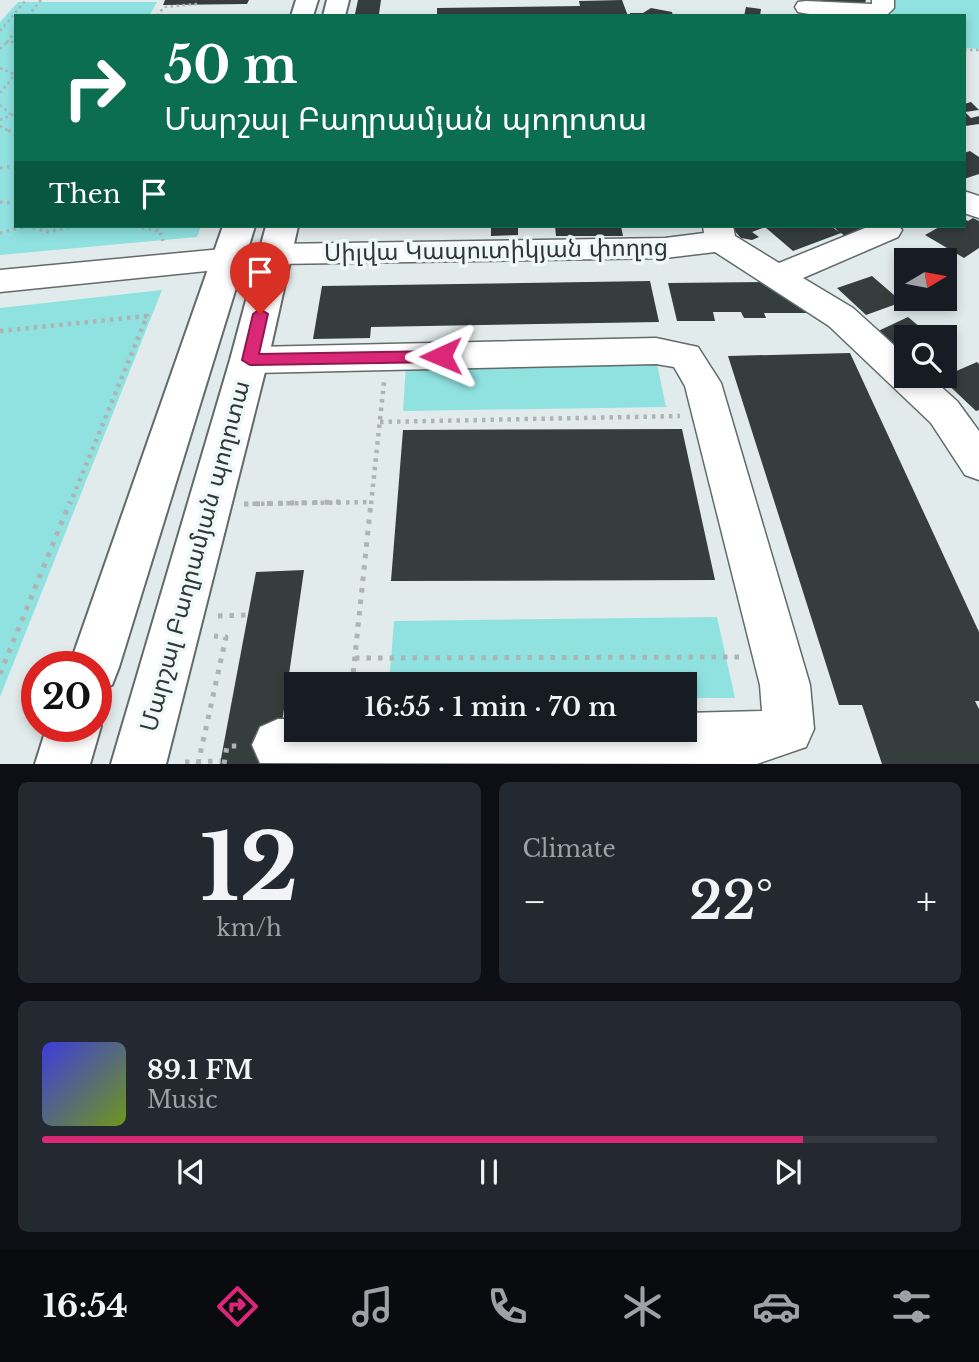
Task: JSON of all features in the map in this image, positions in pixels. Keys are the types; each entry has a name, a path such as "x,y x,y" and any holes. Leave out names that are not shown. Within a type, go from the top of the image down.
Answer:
{"main road":[{"name":"Մարշալ Բաղրամյան պողոտա","path":"138,764 250,360 278,240"},
{"name":"Մարշալ Բաղրամյան պողոտա","path":"99,651 234,242"},
{"path":"62,764 69,742"}],"street":[{"path":"805,8 879,11 883,8 883,0"},
{"path":"778,276 887,230"},
{"path":"719,233 841,317 944,412 979,463"},
{"name":"Սիլվա Կապուտիկյան փողոց","path":"234,242 535,237 665,248 719,233"},
{"path":"0,281 234,242"},
{"path":"250,360 656,351 684,356 704,383 778,656 785,685 788,729 755,738 278,746"}],"path":[{"path":"14,14 26,0"},
{"path":"30,14 41,0"},
{"path":"158,14 164,6 197,4"},
{"path":"0,31 14,14"},
{"path":"1,48 14,33"},
{"path":"7,42 14,42"},
{"path":"0,93 14,75"},
{"path":"0,105 10,114"},
{"path":"0,120 14,113"},
{"path":"0,233 19,228"},
{"path":"34,228 49,232 66,228"},
{"path":"145,228 159,231 158,228"},
{"path":"0,331 148,316 0,674"},
{"path":"353,672 387,358"},
{"path":"380,422 712,416"},
{"path":"243,504 371,502"},
{"path":"218,616 247,615"},
{"path":"198,763 226,636 214,636"},
{"path":"355,658 778,656"},
{"path":"185,762 220,761"}],"shaded area":[{"path":"892,0 979,0 979,49 966,48 966,14 892,14"},
{"path":"18,2 157,2 150,14 14,14 14,228 200,228 197,237 0,255 0,22"},
{"path":"162,290 0,697 0,308"},
{"path":"656,359 666,407 403,411 406,364"},
{"path":"717,617 735,698 697,698 697,672 390,672 394,621"}],"building":[{"path":"165,0 249,0 247,4 163,5"},
{"path":"358,0 381,0 379,14 355,14"},
{"path":"622,0 627,14 437,14 437,8 580,6 579,1"},
{"path":"818,0 866,0 862,10"},
{"path":"746,7 761,9 760,14 744,14"},
{"path":"651,8 672,14 630,14 643,13"},
{"path":"971,102 979,110 966,112 966,103"},
{"path":"966,113 971,118 979,116 979,124 966,126"},
{"path":"970,151 979,157 979,174 966,178 966,152"},
{"path":"973,218 979,221 979,248 964,258 957,254 957,248 947,248 925,235 937,228 966,228 966,220"},
{"path":"491,228 518,228 518,235 491,236"},
{"path":"555,228 621,228 623,236 556,236"},
{"path":"732,228 762,228 752,232 759,237 752,240 741,238"},
{"path":"766,228 834,228 839,232 835,228 881,228 850,240 841,233 793,251"},
{"path":"872,276 894,295 894,305 866,315 837,288"},
{"path":"650,281 659,322 371,327 370,338 313,339 322,286"},
{"path":"774,282 815,313 764,313 766,318 744,318 741,312 713,312 715,321 677,321 668,283"},
{"path":"908,317 918,325 894,325 894,347 876,332"},
{"path":"850,353 979,632 979,701 975,701 979,709 979,764 882,764 862,705 839,705 728,356"},
{"path":"977,362 979,364 979,410 976,411 952,388 957,388 957,371"},
{"path":"682,429 715,580 391,581 403,430"},
{"path":"304,570 289,672 284,672 284,709 278,751 318,750 316,764 220,764 256,572"}],"route":[{"path":"260,314 250,360 441,356"}]}
